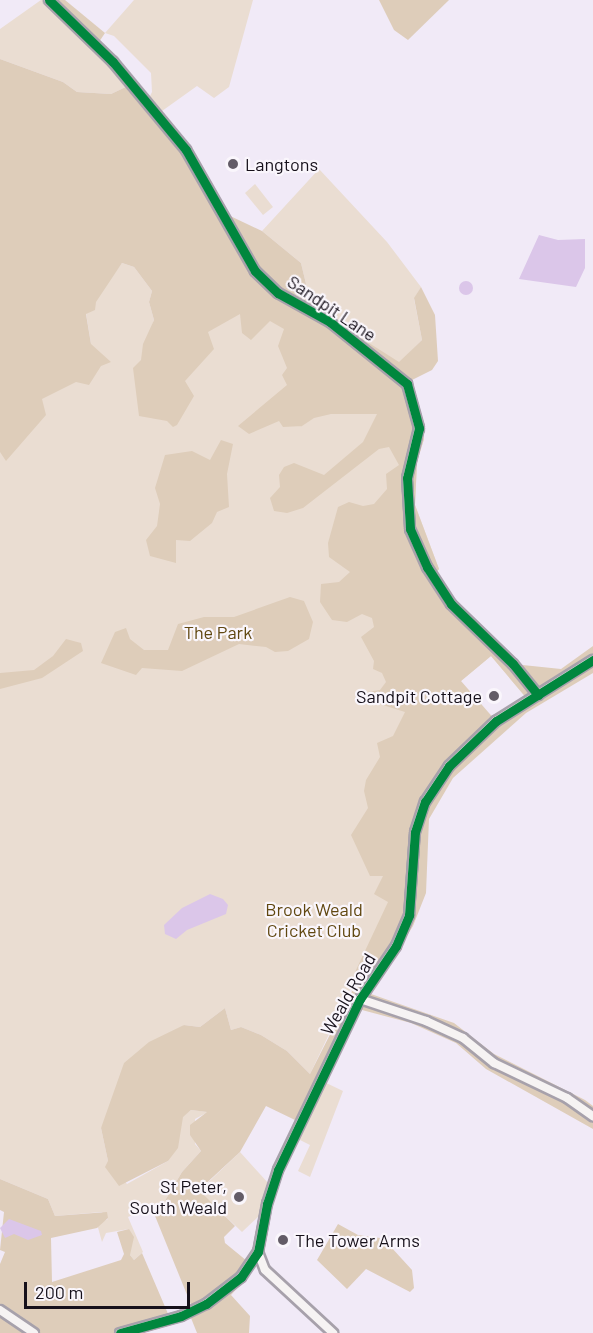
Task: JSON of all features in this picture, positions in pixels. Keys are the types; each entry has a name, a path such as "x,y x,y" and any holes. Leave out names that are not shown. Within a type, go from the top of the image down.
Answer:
{"street":[{"name":"Sandpit Lane","path":"49,0 113,62 186,150 255,271 278,292 330,322 407,384 418,428 407,478 410,528 427,567 451,604 513,664 538,695"},
{"name":"Weald Road","path":"120,1333 187,1313 229,1287 246,1270 258,1252 273,1182 360,999 396,946 409,915 415,832 425,802 449,766 497,720 593,660"},
{"path":"360,999 426,1021 463,1038 494,1064 567,1098 593,1116"},
{"path":"258,1252 263,1268 333,1333"},
{"path":"246,1270 263,1268"},
{"path":"0,1311 34,1333"}],"green space":[{"path":"41,0 49,0 132,84 111,94 77,92 63,82 0,59 0,29"},
{"path":"49,0 65,0 105,33 97,45"},
{"path":"134,0 253,0 229,87 214,98 197,86 155,116 146,104 152,92 151,73 114,36 105,33"},
{"path":"379,0 449,0 408,40 394,30"},
{"path":"0,59 63,82 77,92 111,94 132,84 186,150 226,214 262,231 301,263 307,288 327,307 331,319 399,362 422,340 414,298 421,287 435,315 438,361 432,370 410,381 424,439 417,462 415,505 439,569 433,576 451,604 513,664 561,669 593,646 593,673 526,713 453,778 429,819 426,893 413,926 371,994 454,1023 494,1054 585,1100 593,1106 593,1129 486,1069 456,1043 411,1023 362,1010 278,1170 275,1164 295,1120 266,1106 240,1152 199,1190 235,1226 224,1237 225,1243 247,1261 252,1272 231,1295 250,1316 249,1333 197,1333 191,1318 143,1333 0,1333 0,1264 5,1252 0,1250 4,1212 0,1210 0,1179 48,1199 55,1216 107,1212 108,1218 97,1228 51,1238 52,1282 121,1260 124,1254 117,1232 129,1229 134,1237 130,1255 134,1260 142,1253 169,1316 192,1307 153,1211 160,1209 182,1172 201,1151 190,1135 190,1125 207,1112 191,1110 183,1117 178,1148 168,1161 119,1186 105,1167 108,1161 101,1128 124,1063 149,1042 184,1025 200,1027 225,1008 231,1030 241,1027 261,1035 287,1051 310,1074 352,991 348,987 388,902 374,894 383,876 370,876 351,835 368,808 364,791 366,780 380,757 377,743 393,736 405,712 364,699 367,692 380,690 386,682 382,673 373,669 374,661 361,637 374,627 372,618 362,614 347,622 332,620 320,602 321,584 339,582 350,572 329,557 328,543 338,507 349,502 363,506 374,504 387,489 386,474 399,465 389,447 379,449 303,508 287,513 274,511 270,498 280,487 279,475 284,467 294,463 324,475 363,442 377,414 331,414 314,418 302,426 283,427 279,421 249,434 238,426 287,385 282,375 287,368 278,346 284,329 270,321 251,340 242,333 240,314 208,332 214,349 185,381 194,396 177,425 173,427 167,421 139,416 133,368 141,360 143,344 154,320 149,302 152,291 134,267 122,263 96,302 95,310 86,314 91,344 111,362 101,366 89,385 76,382 42,399 46,415 6,461 0,452","holes":["491,656 528,700 496,721 461,681"]},
{"path":"319,169 387,242 421,287 414,299 422,340 399,363 331,319 327,307 307,288 301,263 262,231"},
{"path":"255,184 273,207 263,215 245,193"},
{"name":"The Park","path":"122,263 134,267 152,291 149,302 154,320 142,353 260,276 420,412 424,439 417,462 415,505 439,569 433,576 528,700 491,656 461,681 449,766 414,856 310,1074 287,1051 261,1035 241,1027 231,1030 225,1008 200,1027 184,1025 101,1128 108,1161 127,1184 168,1161 182,1117 191,1110 208,1112 195,1119 195,1144 201,1151 182,1172 160,1209 153,1211 151,1207 128,1217 143,1252 134,1260 130,1255 129,1229 106,1233 102,1242 97,1224 108,1219 102,1212 55,1216 48,1199 0,1179 0,365 91,344 86,313"},
{"path":"221,440 233,444 227,474 229,507 217,512 212,523 190,541 176,540 176,563 150,556 146,540 157,526 160,504 155,488 165,455 192,451 210,460"},
{"path":"290,597 304,601 313,622 309,639 288,651 275,652 266,647 239,644 182,671 142,668 136,675 101,663 115,632 126,628 130,639 144,650 168,650 178,624 204,617 234,617"},
{"path":"66,639 81,643 83,651 42,678 0,689 0,673 34,670 53,656"},
{"path":"320,1080 343,1091 310,1177 298,1171 310,1145 294,1137"},
{"path":"240,1152 269,1184 260,1215 242,1232 199,1191"},
{"path":"338,1224 358,1235 380,1238 391,1247 412,1270 414,1288 410,1292 366,1269 347,1289 317,1260"}],"shaded area":[{"path":"539,235 558,240 585,239 585,268 576,287 519,279"},
{"path":"463,281 469,281 473,288 469,295 463,295 459,291 459,285"},
{"path":"210,894 223,899 228,905 226,914 187,930 176,939 165,934 164,925 182,908"},
{"path":"9,1219 41,1231 42,1235 28,1240 14,1234 5,1238 0,1228"}],"cycle path":[{"path":"49,0 113,62 186,150 255,271 278,293 330,322 407,384 419,428 407,478 410,529 427,567 451,604 513,664 538,695"},
{"path":"120,1333 181,1316 206,1304 241,1277 258,1252 267,1204 278,1170 360,999 396,946 409,915 415,832 425,802 449,766 496,721 593,660"}],"place":[{"name":"Langtons","path":"233,164"},
{"name":"Sandpit Cottage","path":"494,696"},
{"name":"St Peter, South Weald","path":"239,1197"},
{"name":"The Tower Arms","path":"283,1240"}],"park label":[{"name":"Brook Weald Cricket Club","path":"314,920"}]}
